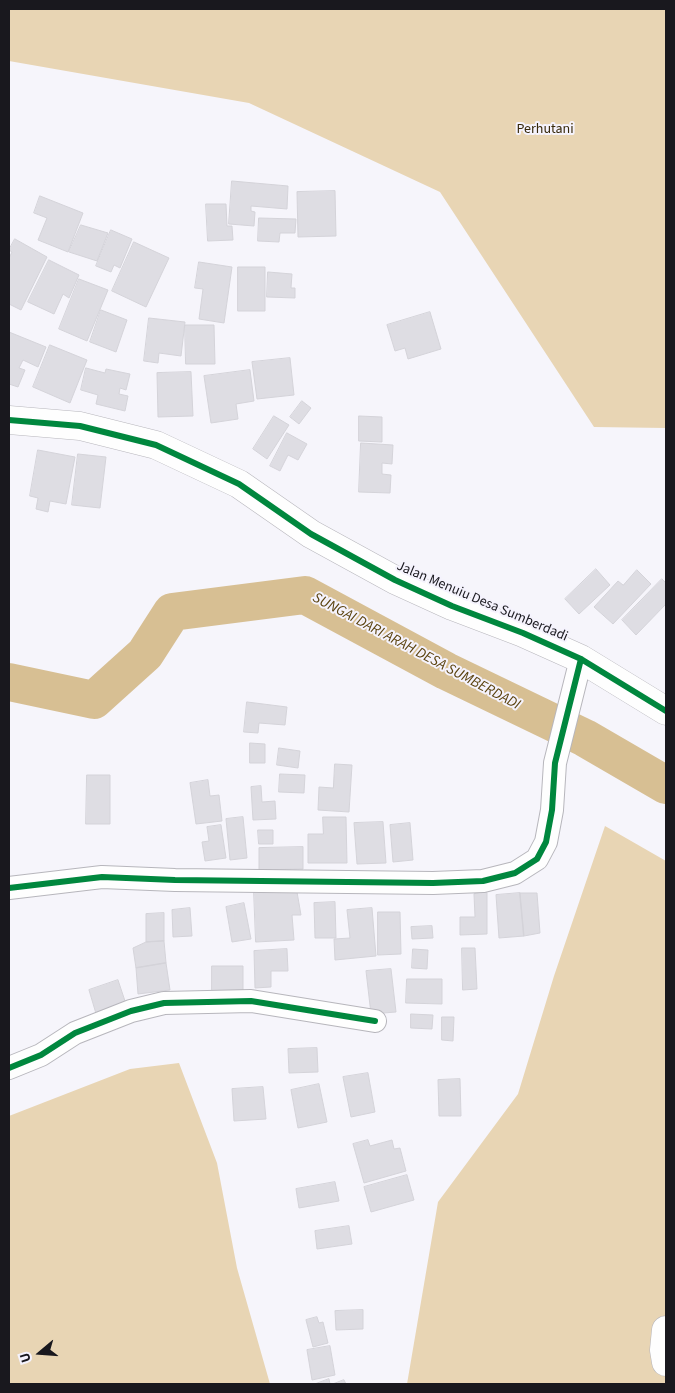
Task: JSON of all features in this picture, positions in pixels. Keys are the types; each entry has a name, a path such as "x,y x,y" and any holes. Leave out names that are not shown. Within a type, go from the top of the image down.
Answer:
{"street":[{"name":"Jalan Menuiu Desa Sumberdadi","path":"9,420 80,426 156,445 239,484 311,534 395,580 452,606 523,633 581,659 666,711"},
{"path":"9,888 102,877 175,880 433,883 483,881 515,873 537,859 546,842 552,810 555,764 581,659"},
{"path":"9,1068 41,1055 75,1033 131,1011 164,1003 252,1001 375,1021"},
{"path":"666,1330 664,1350 666,1362"}],"green space":[{"name":"Perhutani","path":"9,9 666,9 666,428 594,427 440,192 249,103 9,61"},
{"path":"605,826 666,861 666,1384 407,1384 438,1202 518,1094 554,976"},
{"path":"179,1063 217,1163 237,1268 270,1384 9,1384 9,1116 130,1069"}],"building":[{"path":"232,181 288,186 287,209 251,206 251,211 255,212 254,226 229,224"},
{"path":"335,191 336,236 298,237 297,192"},
{"path":"40,196 83,213 68,252 38,240 47,218 34,213"},
{"path":"206,204 226,204 227,226 232,226 233,240 208,241"},
{"path":"259,218 296,219 295,233 280,233 279,242 258,241"},
{"path":"81,225 108,233 97,261 69,252"},
{"path":"111,230 132,239 120,268 114,265 111,272 96,266"},
{"path":"15,239 47,257 21,310 9,304 9,258 12,252 9,250"},
{"path":"134,242 169,258 146,307 112,291"},
{"path":"49,260 79,275 69,298 63,294 54,314 28,302"},
{"path":"199,262 232,267 224,323 199,319 203,289 195,288"},
{"path":"238,267 265,267 265,311 238,311"},
{"path":"268,272 292,274 291,288 295,288 295,298 267,297"},
{"path":"79,279 108,290 87,341 59,329"},
{"path":"101,310 127,320 116,352 90,342"},
{"path":"430,312 441,349 408,359 405,348 395,351 387,325"},
{"path":"149,318 185,322 181,356 159,353 158,363 144,361"},
{"path":"185,325 214,325 215,364 186,364"},
{"path":"9,332 46,347 38,367 23,360 19,368 25,370 18,387 9,384"},
{"path":"50,345 87,360 70,403 33,387"},
{"path":"290,358 294,395 257,399 252,362"},
{"path":"86,368 105,373 106,369 130,374 126,390 120,388 119,394 128,396 125,411 96,404 98,395 81,390"},
{"path":"250,370 254,401 236,404 238,419 211,423 204,376"},
{"path":"191,372 193,416 158,417 157,373"},
{"path":"302,401 311,408 299,424 290,417"},
{"path":"274,416 289,425 267,459 253,449"},
{"path":"359,416 382,417 382,442 359,441"},
{"path":"287,433 307,444 298,460 288,455 280,471 270,466"},
{"path":"361,443 393,445 392,464 382,463 382,474 391,475 390,493 359,492"},
{"path":"38,450 75,457 66,504 50,501 48,512 36,509 38,498 30,496"},
{"path":"78,454 106,457 100,508 72,505"},
{"path":"596,569 610,585 579,614 565,599"},
{"path":"637,570 651,584 613,624 594,607 618,581 623,585"},
{"path":"662,579 666,583 666,604 636,635 622,620"},
{"path":"247,702 287,707 285,725 259,723 258,733 244,732"},
{"path":"250,743 265,744 265,763 250,763"},
{"path":"279,748 300,751 298,768 277,765"},
{"path":"335,764 352,765 349,812 318,810 319,787 333,788"},
{"path":"280,774 305,775 304,793 279,792"},
{"path":"87,775 110,775 110,824 86,824"},
{"path":"208,780 210,796 219,795 222,821 196,824 190,783"},
{"path":"261,786 262,802 275,801 276,819 253,820 251,787"},
{"path":"243,817 247,858 230,860 226,819"},
{"path":"323,817 346,817 347,863 308,863 308,834 323,834"},
{"path":"383,822 386,863 357,864 354,823"},
{"path":"410,823 413,860 393,862 390,825"},
{"path":"221,825 226,858 205,861 202,842 209,841 207,827"},
{"path":"258,830 273,830 273,844 259,844"},
{"path":"303,847 303,869 259,870 259,848"},
{"path":"254,891 297,892 301,915 292,915 294,940 256,942"},
{"path":"487,893 487,934 460,935 460,917 475,917 474,894"},
{"path":"520,893 524,936 499,938 496,895"},
{"path":"520,893 537,893 540,933 524,936"},
{"path":"335,902 336,938 315,938 314,903"},
{"path":"244,903 251,939 232,942 226,907"},
{"path":"190,908 192,936 173,937 172,910"},
{"path":"372,908 376,956 335,960 334,939 350,938 347,910"},
{"path":"378,912 400,912 401,954 378,955"},
{"path":"164,913 164,941 146,942 146,914"},
{"path":"432,926 433,938 412,939 411,927"},
{"path":"164,941 166,963 136,968 133,948 146,942"},
{"path":"462,948 475,948 477,989 463,990"},
{"path":"287,949 288,971 271,971 271,987 255,988 254,951"},
{"path":"413,949 428,950 427,969 412,968"},
{"path":"166,963 170,990 138,994 136,968"},
{"path":"212,966 243,966 243,992 212,991"},
{"path":"391,969 396,1012 371,1014 366,971"},
{"path":"407,979 442,979 442,1004 406,1003"},
{"path":"118,980 127,1007 97,1017 89,990"},
{"path":"411,1014 433,1015 432,1029 411,1028"},
{"path":"442,1017 454,1017 453,1041 442,1040"},
{"path":"317,1048 318,1072 289,1073 288,1049"},
{"path":"368,1073 375,1112 351,1117 343,1077"},
{"path":"460,1079 461,1116 439,1116 438,1080"},
{"path":"319,1084 327,1122 298,1128 291,1090"},
{"path":"263,1087 266,1119 234,1121 232,1089"},
{"path":"368,1140 370,1146 392,1140 394,1149 400,1148 406,1171 364,1183 353,1144"},
{"path":"407,1175 414,1200 371,1212 364,1187"},
{"path":"335,1182 339,1201 299,1208 296,1189"},
{"path":"349,1226 352,1244 317,1249 315,1231"},
{"path":"363,1310 363,1329 336,1330 335,1311"},
{"path":"317,1317 319,1323 323,1322 328,1343 313,1347 306,1320"},
{"path":"330,1346 335,1375 312,1380 307,1350"},
{"path":"329,1379 330,1384 315,1384"},
{"path":"344,1380 346,1384 333,1384"}],"waterway":[{"name":"SUNGAI DARI ARAH DESA SUMBERDADI","path":"9,682 94,700 145,654 172,612 305,595 446,671 585,738 666,785"}],"cycle path":[{"path":"9,420 80,426 156,445 239,484 311,534 395,580 452,606 523,633 581,659 666,711"},
{"path":"9,888 102,877 175,880 433,883 483,881 515,873 537,859 546,842 552,810 555,763 581,659"},
{"path":"9,1068 41,1055 75,1033 131,1011 164,1003 251,1001 375,1021"}]}
